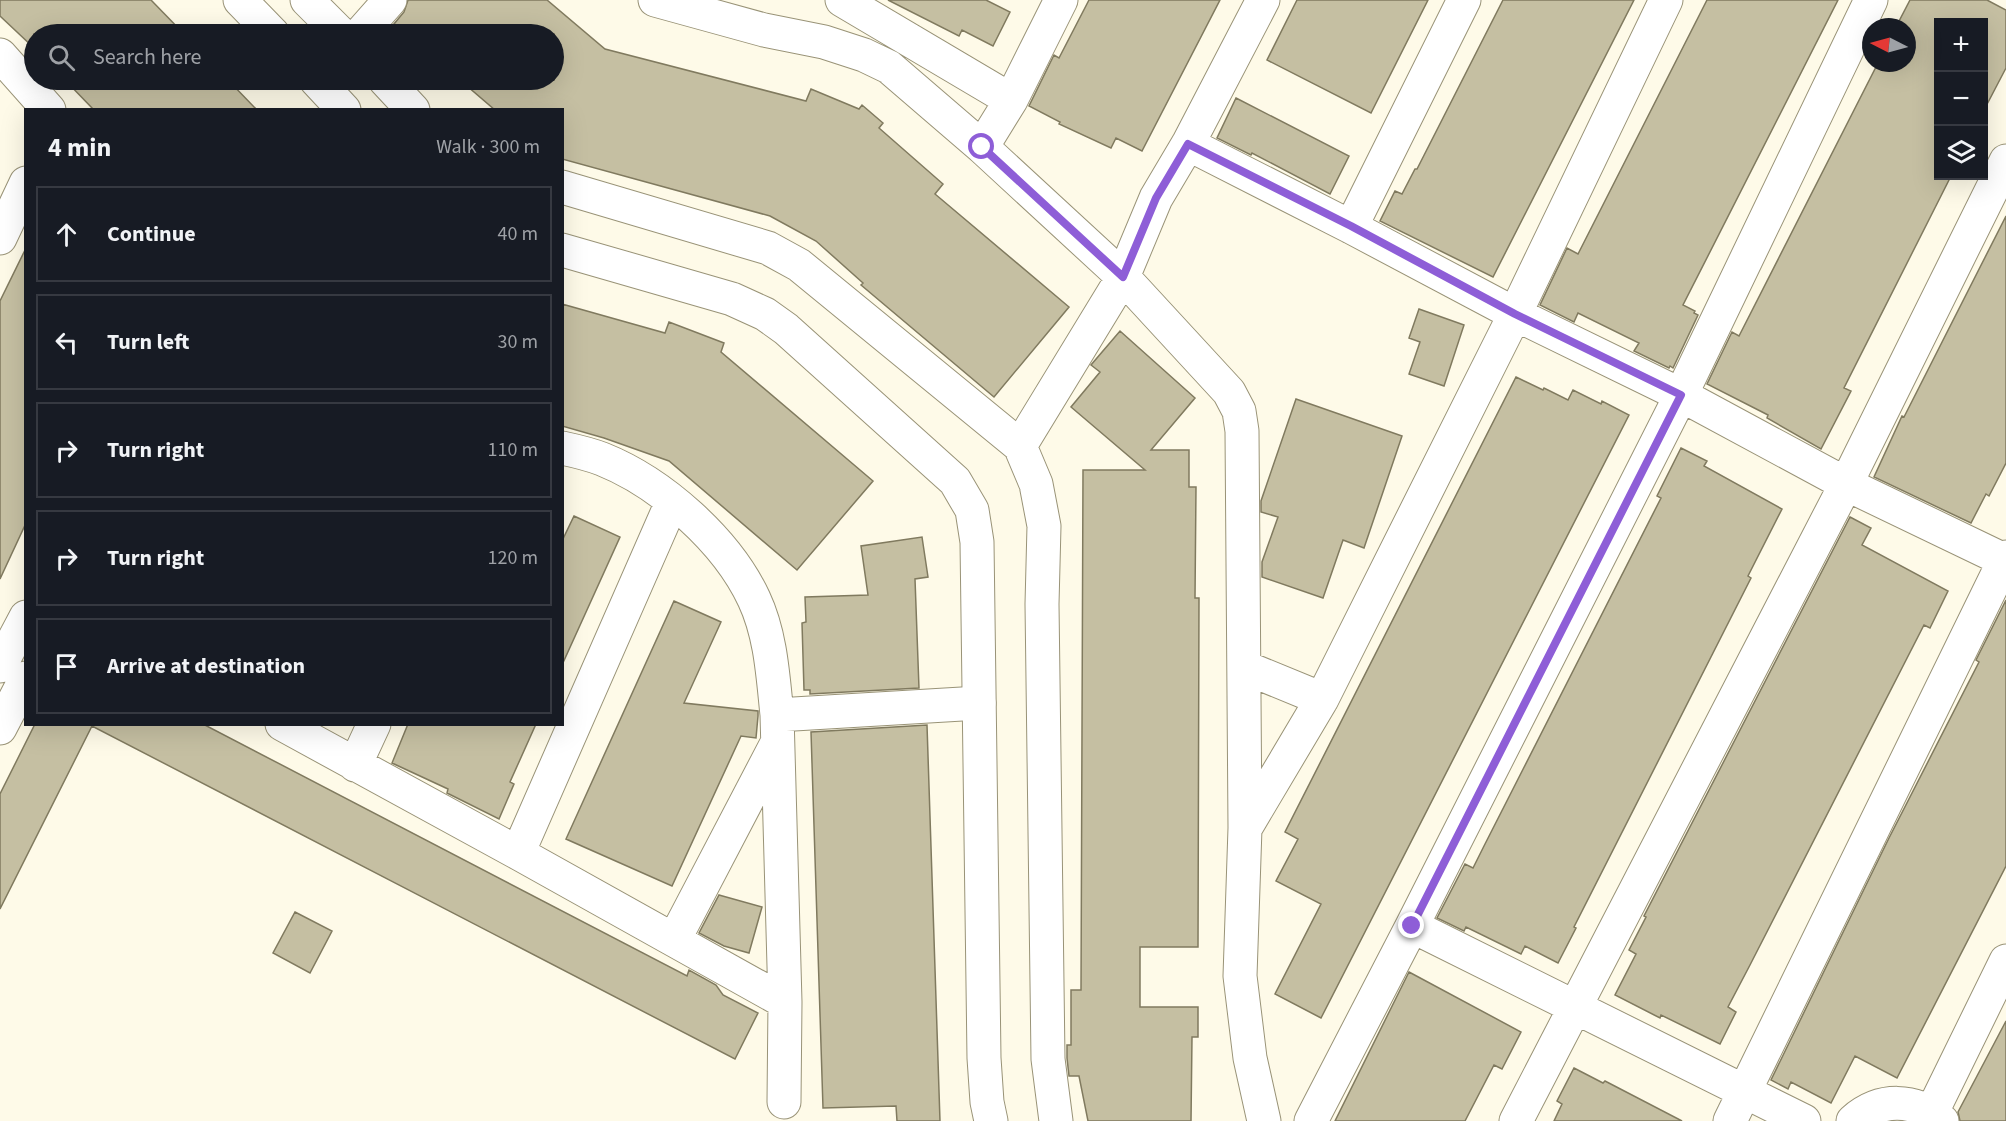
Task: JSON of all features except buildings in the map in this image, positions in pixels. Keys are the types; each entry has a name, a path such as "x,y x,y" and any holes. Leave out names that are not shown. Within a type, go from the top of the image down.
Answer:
{"street":[{"path":"240,0 263,24"},
{"path":"307,0 331,24"},
{"path":"369,24 390,0"},
{"path":"656,0 764,30 824,42 864,55 889,68 982,147 1123,277 1229,392 1239,411 1242,431 1245,828 1240,976 1250,1058 1264,1121"},
{"path":"982,147 1011,100 1061,0"},
{"path":"1020,446 1123,277 1156,198 1188,144 1263,0"},
{"path":"1351,226 1464,0"},
{"path":"1245,828 1322,699 1515,314 1666,0"},
{"path":"1311,1121 1681,395 1871,0"},
{"path":"845,1 1011,100"},
{"path":"0,55 24,82"},
{"path":"31,90 47,108"},
{"path":"325,90 342,108"},
{"path":"394,90 411,108"},
{"path":"1188,144 1351,226 1515,314 1681,395 1846,484 2006,559 1730,1121"},
{"path":"1516,1121 1846,484 2006,161"},
{"path":"0,238 24,187"},
{"path":"564,188 768,248 799,265 1020,446 1036,484 1044,526 1042,604 1048,1059 1056,1121"},
{"path":"564,251 732,299 765,314 786,329 955,481 972,510 977,542 984,1058 991,1121"},
{"path":"564,449 603,460 648,484 672,502 697,522 720,548 754,599 765,632 773,670 777,730 785,1002 784,1102"},
{"path":"518,853 672,502"},
{"path":"0,666 24,621"},
{"path":"1244,667 1322,699"},
{"path":"0,728 24,682"},
{"path":"777,730 979,703"},
{"path":"286,726 785,1002"},
{"path":"355,765 373,726"},
{"path":"674,940 777,730"},
{"path":"1412,926 1804,1121"},
{"path":"1853,1121 1879,1105 1897,1102 1915,1105 1937,1117 2006,961"}],"route":[{"path":"982,147 1123,277 1156,198 1188,144 1351,226 1515,314 1681,395 1412,926"}]}
